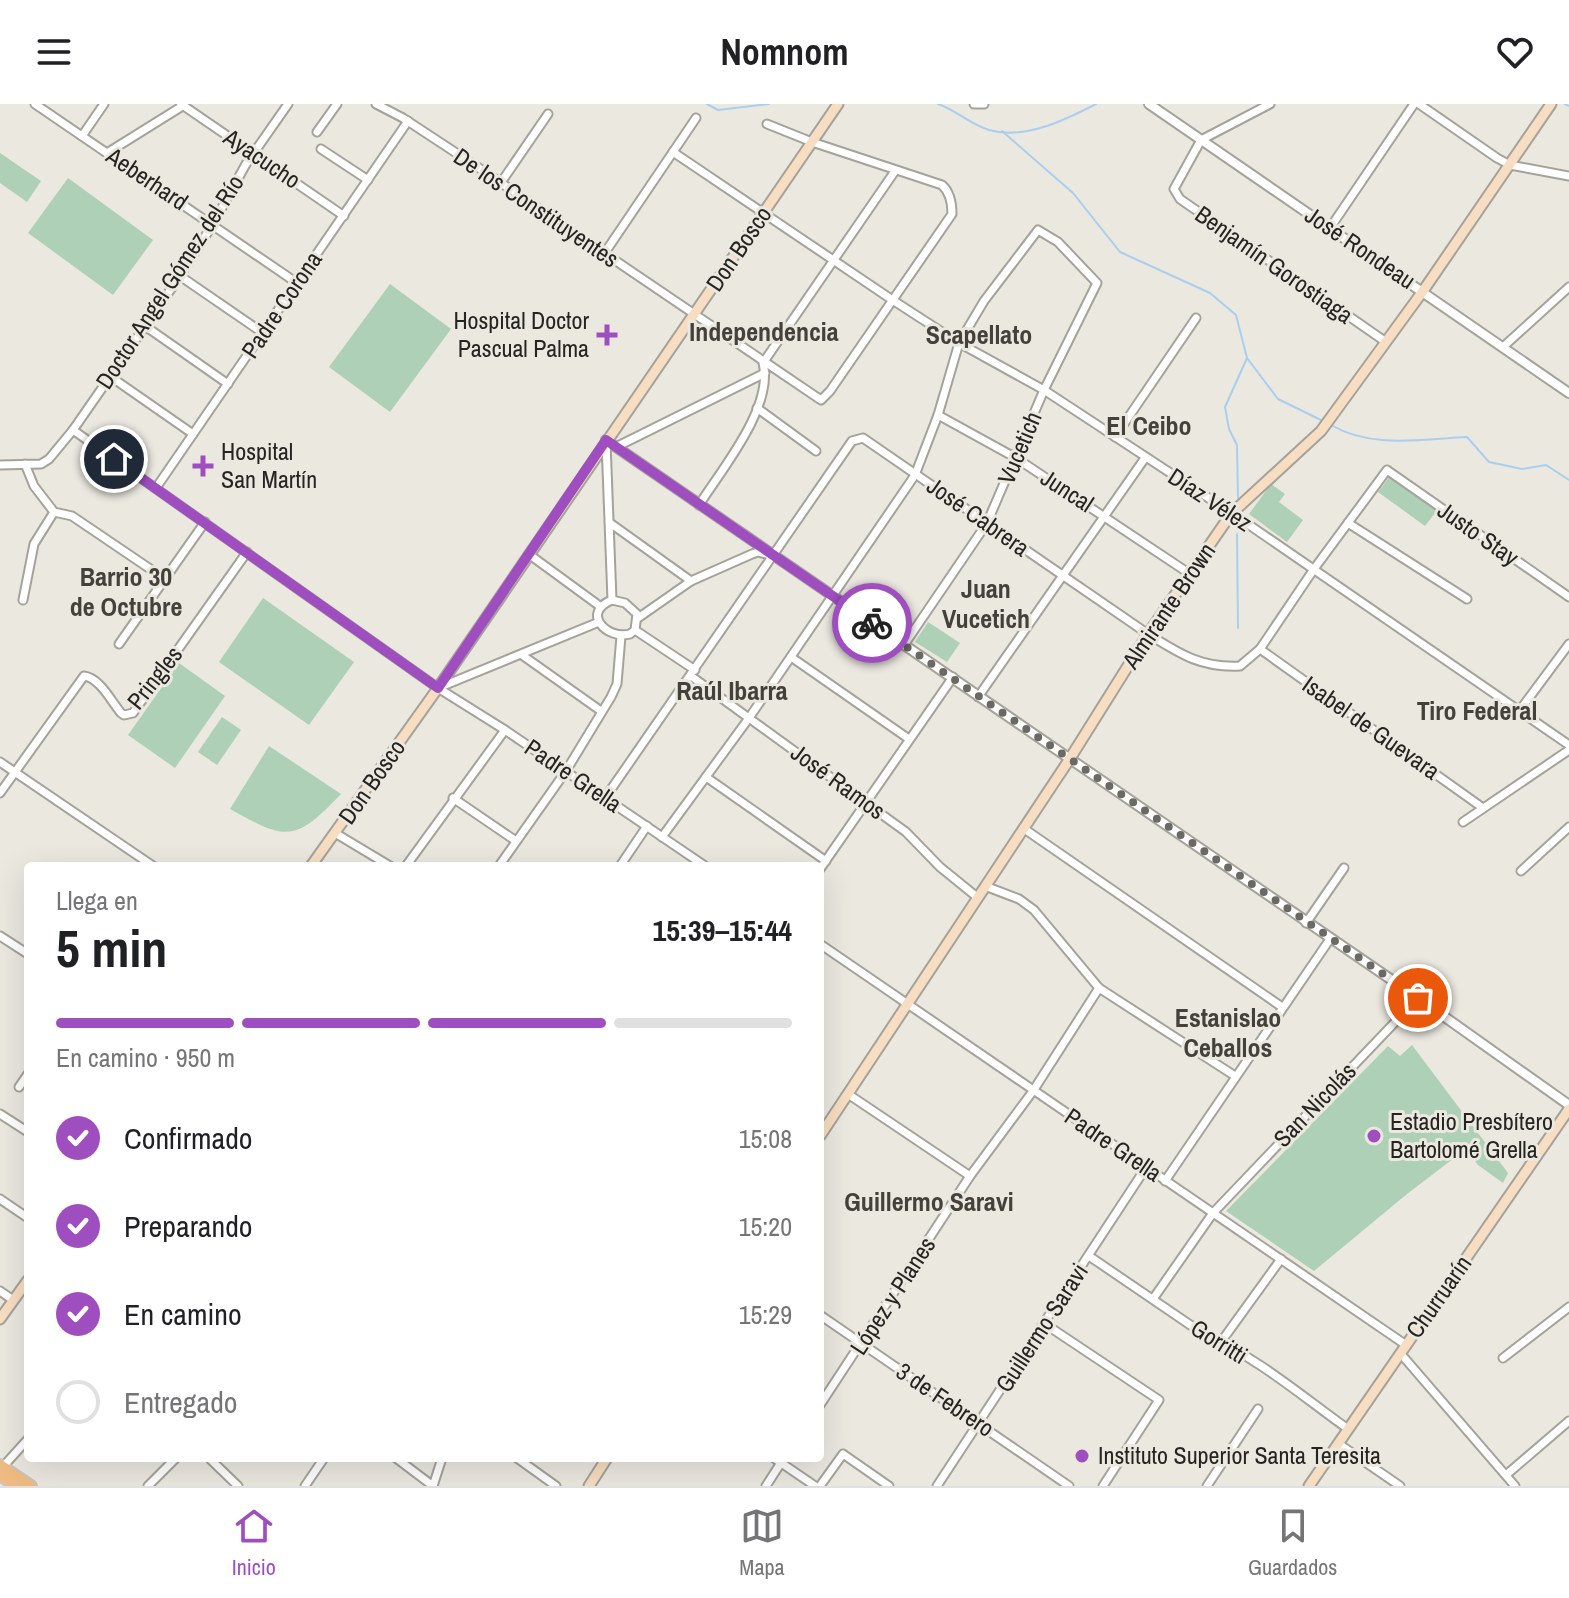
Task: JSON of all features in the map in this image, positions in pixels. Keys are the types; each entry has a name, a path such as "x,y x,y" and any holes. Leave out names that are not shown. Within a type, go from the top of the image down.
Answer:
{"main road":[{"name":"Don Bosco","path":"314,862 530,555 838,104"},
{"name":"Almirante Brown","path":"824,1130 1069,760 1148,634 1231,514 1321,431 1423,291 1551,104"},
{"name":"Churruarín","path":"1309,1486 1569,1107"},
{"path":"0,1319 13,1300 24,1292"},
{"path":"589,1486 604,1462"},
{"path":"1,1469 16,1486"},
{"path":"1,1469 31,1486"}],"street":[{"name":"Aeberhard","path":"35,104 297,283"},
{"path":"82,136 104,104"},
{"name":"Doctor Angel Gómez del Río","path":"25,464 41,464 49,459 73,430 180,276 254,152 288,104"},
{"path":"317,132 337,104"},
{"name":"De los Constituyentes","path":"376,104 408,121 693,315"},
{"name":"José Rondeau","path":"1149,104 1569,393"},
{"path":"1201,140 1270,104"},
{"path":"1330,228 1416,104 1510,165 1569,176"},
{"path":"107,153 183,105"},
{"name":"Ayacucho","path":"183,105 344,216"},
{"path":"500,184 548,114"},
{"path":"604,254 696,118"},
{"name":"Padre Corona","path":"156,488 408,121"},
{"path":"693,315 821,400 952,214 947,189 942,185 767,124"},
{"name":"Benjamín Gorostiaga","path":"1201,140 1174,189 1180,199 1386,342"},
{"path":"321,149 368,180"},
{"name":"Díaz Vélez","path":"673,152 891,299 959,343 1044,390 1314,569 1520,710 1569,748"},
{"path":"699,505 743,438 757,408 765,373 763,363 895,171"},
{"name":"Vucetich","path":"904,645 987,523 1044,390 1097,283 1058,242 1038,230 984,301 959,343"},
{"path":"180,276 263,333"},
{"path":"1503,347 1569,287"},
{"path":"1115,437 1196,318"},
{"path":"145,326 228,384"},
{"path":"662,837 749,718 915,475 938,415 959,343"},
{"path":"616,447 765,373"},
{"path":"111,377 193,434"},
{"path":"757,408 816,451"},
{"name":"Juncal","path":"938,415 1016,458 1190,574"},
{"name":"Padre Grella","path":"73,430 438,688 699,862"},
{"name":"José Cabrera","path":"771,555 852,441 863,438 1189,659 1240,666 1260,649"},
{"path":"606,440 1418,998 1569,1107"},
{"path":"606,440 612,600"},
{"path":"978,697 1145,458"},
{"path":"0,465 25,464 34,486 54,512 72,516 165,579"},
{"name":"Justo Stay","path":"1348,523 1387,470 1569,597"},
{"path":"23,600 34,544 54,512"},
{"path":"119,644 205,522"},
{"path":"610,523 691,581"},
{"path":"1260,649 1348,523 1467,599"},
{"name":"Pringles","path":"0,793 84,676 97,682 121,713 133,713 247,552"},
{"path":"638,618 625,603 612,600 601,607 597,615 605,629 621,636 627,635 635,630 638,618 691,581 758,552 771,555"},
{"path":"530,555 601,607"},
{"path":"605,798 771,555"},
{"path":"438,688 599,622"},
{"name":"José Ramos","path":"635,630 749,718 906,832 940,867 977,897"},
{"path":"502,862 566,771 617,684 621,636"},
{"path":"1520,710 1569,644"},
{"name":"Isabel de Guevara","path":"1260,649 1483,808"},
{"path":"522,655 601,711"},
{"path":"791,657 909,739"},
{"path":"824,864 953,677"},
{"path":"409,862 505,730"},
{"path":"1463,822 1569,748"},
{"path":"0,762 147,862"},
{"path":"706,777 826,861"},
{"path":"453,798 516,841"},
{"path":"623,862 647,826"},
{"path":"1521,871 1569,827"},
{"path":"1023,828 1282,1007"},
{"path":"335,833 383,862"},
{"path":"1306,923 1344,868"},
{"path":"985,886 1019,899 1034,910 1099,988 1235,1076"},
{"path":"0,936 24,951"},
{"path":"1165,1181 1330,939"},
{"name":"Padre Grella","path":"824,947 1145,1169 1281,1259 1403,1350 1515,1486"},
{"name":"López y Planes","path":"824,1399 970,1176 1033,1091 1099,988"},
{"name":"San Nicolás","path":"1153,1299 1213,1213 1418,998"},
{"path":"19,1087 24,1080"},
{"path":"848,1094 970,1176"},
{"path":"0,1114 24,1129"},
{"name":"Guillermo Saravi","path":"937,1486 1145,1169"},
{"path":"0,1199 24,1215"},
{"name":"Gorritti","path":"1089,1256 1348,1429"},
{"path":"1221,1342 1281,1259"},
{"path":"0,1291 13,1300"},
{"path":"1503,1358 1569,1308"},
{"name":"3 de Febrero","path":"824,1318 1069,1486"},
{"path":"1045,1324 1159,1400 1103,1486"},
{"path":"1207,1486 1258,1409"},
{"path":"1506,1475 1569,1421"},
{"path":"1,1469 24,1443"},
{"path":"1339,1444 1400,1486"},
{"path":"783,1462 818,1486 843,1454 889,1486"},
{"path":"148,1486 172,1462"},
{"path":"213,1462 238,1486"},
{"path":"305,1486 321,1462"},
{"path":"401,1462 433,1486 441,1462"},
{"path":"523,1462 556,1486"},
{"path":"766,1486 779,1462"}],"green space":[{"path":"0,153 41,181 27,202 0,183"},
{"path":"68,178 153,240 113,295 28,233"},
{"path":"390,284 451,329 390,412 329,367"},
{"path":"1391,475 1438,509 1425,526 1378,492"},
{"path":"1271,484 1285,494 1279,502 1303,520 1287,542 1249,514"},
{"path":"263,598 354,662 309,725 219,662"},
{"path":"928,622 960,643 947,662 915,642"},
{"path":"179,663 225,696 175,768 128,735"},
{"path":"222,717 241,730 217,765 198,752"},
{"path":"269,746 341,794 312,821 290,832 265,827 230,809"},
{"path":"1412,1045 1508,1173 1503,1183 1478,1165 1466,1149 1314,1271 1226,1211 1388,1046 1400,1056"}],"waterway":[{"path":"707,104 718,110 769,104"},
{"path":"938,104 982,128 1003,132 1044,127 1096,104"},
{"path":"1565,104 1569,106"},
{"path":"1002,131 1073,193 1120,252 1210,293 1236,315 1247,358 1278,399 1325,422"},
{"path":"1238,498 1237,445 1229,429 1225,407 1247,358"},
{"path":"1331,425 1380,440 1467,437 1489,462 1522,469 1546,465 1569,480"},
{"path":"1237,534 1238,628"}],"way so far":[{"path":"872,623 1418,998"}],"place":[{"name":"Hospital Doctor Pascual Palma","path":"607,335"},
{"name":"Hospital San Martín","path":"203,466"},
{"name":"Estadio Presbítero Bartolomé Grella","path":"1374,1136"},
{"name":"Instituto Superior Santa Teresita","path":"1082,1456"}],"district":[{"name":"Independencia","path":"764,332"},
{"name":"Scapellato","path":"979,335"},
{"name":"El Ceibo","path":"1149,426"},
{"name":"Barrio 30 de Octubre","path":"126,592"},
{"name":"Juan Vucetich","path":"986,604"},
{"name":"Raúl Ibarra","path":"732,691"},
{"name":"Tiro Federal","path":"1477,711"},
{"name":"Estanislao Ceballos","path":"1228,1033"},
{"name":"Guillermo Saravi","path":"929,1202"}],"route":[{"path":"114,459 438,688 606,440 872,623"}]}
